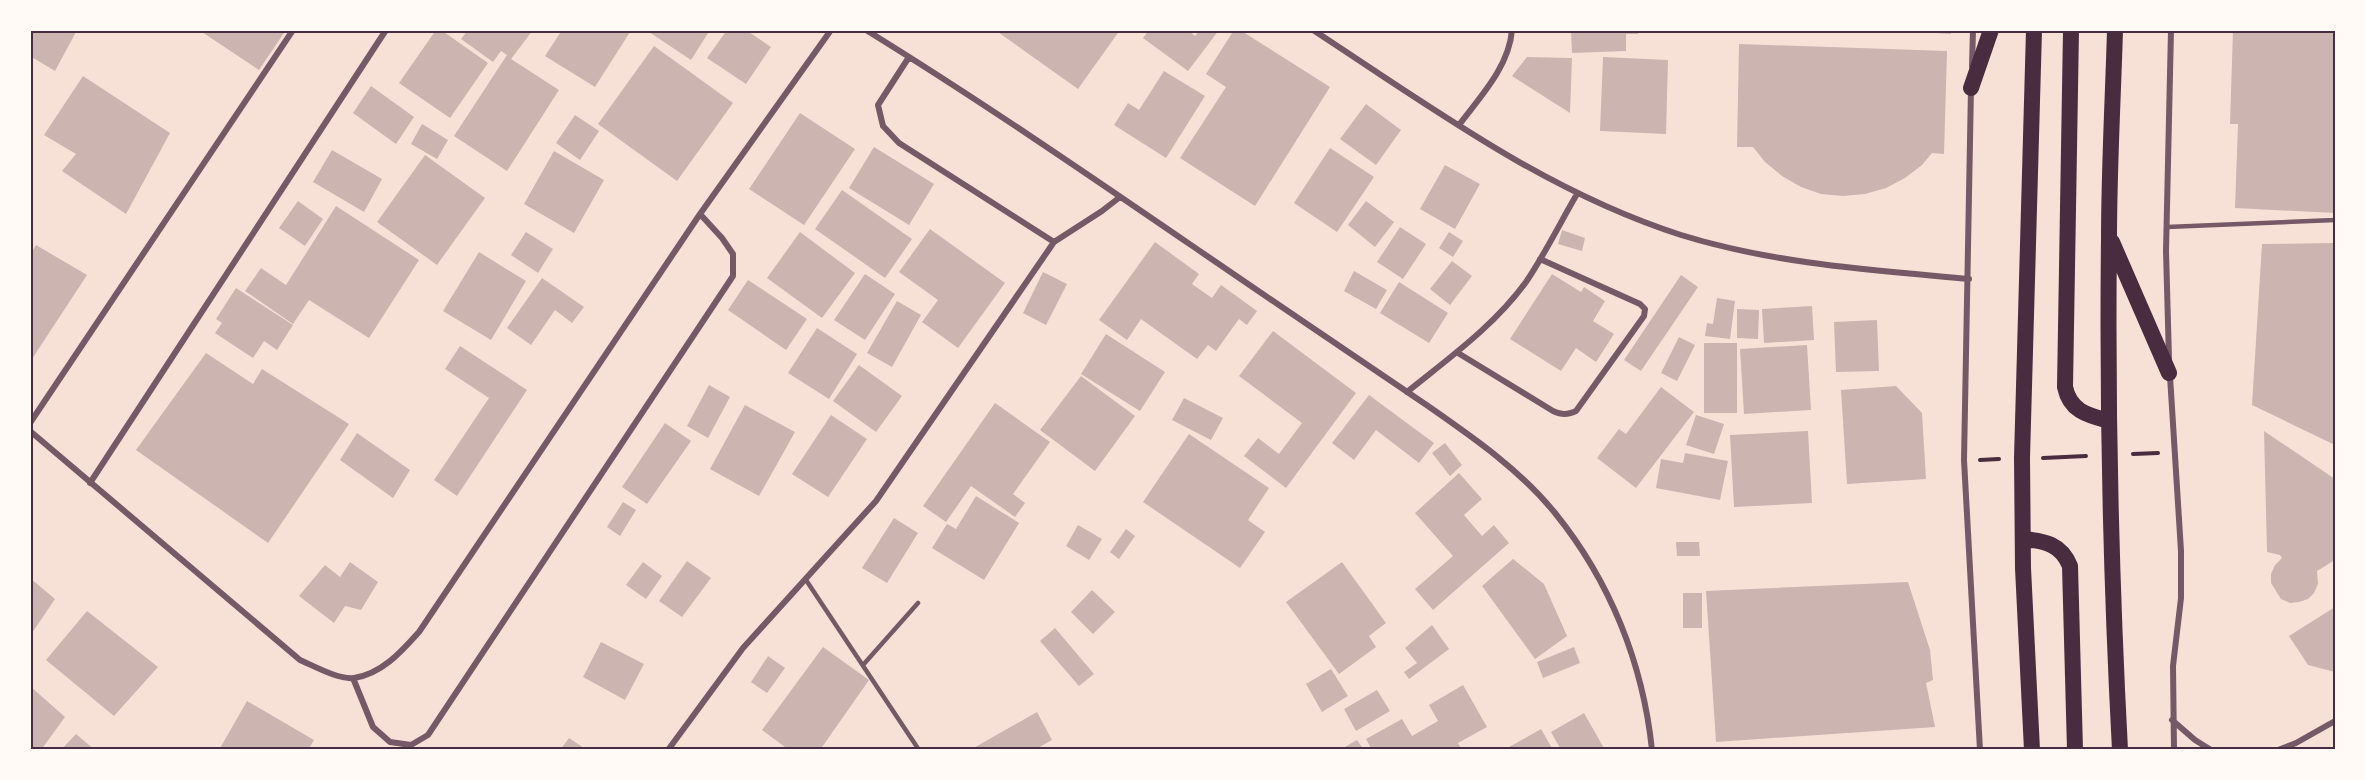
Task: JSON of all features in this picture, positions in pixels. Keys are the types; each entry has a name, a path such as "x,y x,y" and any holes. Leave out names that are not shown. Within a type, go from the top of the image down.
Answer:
{"highway":[{"path":"1971,88 1991,30"},
{"path":"2032,750 2022,458 2034,30"},
{"path":"2071,30 2065,387 2071,403 2078,411 2109,421"},
{"path":"2115,30 2109,236 2109,421 2115,656 2120,750"},
{"path":"2109,236 2169,373"},
{"path":"2023,539 2047,542 2056,546 2062,551 2070,566 2075,750"}],"street":[{"path":"30,423 293,30"},
{"path":"90,483 385,30"},
{"path":"30,431 300,660 325,671 352,678 373,672 397,657 419,632 700,214 831,30"},
{"path":"866,30 1120,197 1407,392 1486,446 1522,477 1554,511 1582,549 1606,590 1625,632 1640,677 1652,750"},
{"path":"1313,30 1507,156 1577,194 1650,224 1736,249 1791,260 1968,279"},
{"path":"1459,125 1492,81 1505,57 1512,30"},
{"path":"1973,30 1964,460 1980,750"},
{"path":"2171,30 2167,227 2169,373 2181,552 2181,598 2173,666 2174,750"},
{"path":"909,57 878,105 883,126 899,143 1054,242"},
{"path":"1407,392 1458,353 1508,303 1540,259 1577,194"},
{"path":"668,750 743,648 876,501 1054,242 1120,197"},
{"path":"352,678 373,727 390,742 411,745 428,735 733,276 733,254 722,237 700,214"},
{"path":"1458,353 1561,415 1576,411 1644,316 1646,309 1640,304 1540,259"},
{"path":"2172,720 2195,740 2211,750"},
{"path":"2278,750 2296,743 2335,721"}],"lane":[{"path":"2167,227 2335,220"},
{"path":"806,580 919,750"},
{"path":"863,665 918,603"}],"path":[{"path":"1964,460 2175,452"}],"building":[{"path":"30,30 77,30 55,71 30,56"},
{"path":"199,30 286,30 259,70"},
{"path":"436,30 441,30 488,63 450,118 399,83"},
{"path":"468,30 533,30 511,59 559,90 507,171 454,136 507,55 501,51 493,62 461,39"},
{"path":"562,30 626,30 630,32 595,87 545,56"},
{"path":"646,30 710,30 691,60"},
{"path":"727,30 746,30 771,47 746,84 707,58"},
{"path":"995,30 1120,30 1078,89"},
{"path":"1149,30 1188,30 1195,36 1200,30 1219,30 1188,71 1143,38"},
{"path":"1234,30 1240,30 1330,87 1255,206 1180,158 1226,87 1206,74"},
{"path":"1571,30 1638,30 1638,34 1626,34 1626,51 1572,53"},
{"path":"1918,30 1951,30 1951,34 1918,32"},
{"path":"2233,30 2335,30 2335,213 2235,208 2238,124 2230,124"},
{"path":"1739,44 1947,51 1944,154 1932,153 1922,165 1905,178 1886,188 1865,194 1843,196 1821,194 1801,187 1782,176 1765,162 1753,147 1737,147"},
{"path":"654,46 733,103 677,181 598,124"},
{"path":"1527,57 1572,58 1570,113 1512,76"},
{"path":"1603,57 1668,60 1666,134 1600,131"},
{"path":"1164,71 1205,96 1166,158 1114,125 1128,103 1139,110"},
{"path":"83,76 170,133 126,214 62,171 76,154 44,135"},
{"path":"371,86 414,117 396,144 353,113"},
{"path":"1366,104 1401,130 1376,165 1340,139"},
{"path":"800,113 855,149 804,225 749,189"},
{"path":"575,115 599,131 580,160 556,143"},
{"path":"422,124 448,140 437,159 411,144"},
{"path":"874,147 934,184 909,225 849,188"},
{"path":"1330,148 1374,177 1337,232 1294,203"},
{"path":"332,150 382,179 364,212 313,182"},
{"path":"554,151 604,180 574,233 524,204"},
{"path":"425,155 485,198 437,265 377,222"},
{"path":"1445,165 1480,184 1455,229 1420,209"},
{"path":"842,190 912,239 885,278 815,229"},
{"path":"298,201 323,219 305,246 279,228"},
{"path":"1366,201 1394,222 1375,247 1348,225"},
{"path":"336,206 419,260 369,338 309,300 293,324 245,291 261,268 286,285"},
{"path":"1400,227 1426,244 1403,279 1377,262"},
{"path":"930,229 1005,283 958,348 922,322 938,300 899,272"},
{"path":"1562,230 1585,238 1582,251 1558,244"},
{"path":"526,232 553,249 538,273 511,255"},
{"path":"800,232 855,273 822,318 767,278"},
{"path":"1449,232 1463,241 1453,257 1439,248"},
{"path":"1155,242 1199,274 1192,284 1212,298 1221,285 1257,311 1247,325 1239,319 1216,351 1208,345 1197,359 1141,319 1127,340 1099,320"},
{"path":"2335,243 2335,445 2252,405 2262,244"},
{"path":"36,245 87,275 30,362 30,255"},
{"path":"479,252 526,281 491,340 443,311"},
{"path":"1452,261 1472,276 1450,305 1430,289"},
{"path":"1354,271 1387,290 1376,309 1344,291"},
{"path":"1043,272 1067,284 1046,325 1023,313"},
{"path":"865,274 895,294 865,340 834,320"},
{"path":"1552,274 1581,292 1584,287 1605,301 1593,321 1614,334 1596,362 1576,348 1561,371 1510,339"},
{"path":"1681,275 1698,287 1641,371 1624,360"},
{"path":"542,278 584,307 572,323 555,310 531,345 507,328"},
{"path":"748,280 807,319 786,350 728,310"},
{"path":"1399,282 1448,313 1429,343 1380,313"},
{"path":"236,288 293,325 277,350 264,341 253,358 215,333 222,323 216,319"},
{"path":"1717,298 1735,301 1730,339 1705,336 1707,323 1713,324"},
{"path":"897,301 921,315 892,367 867,353"},
{"path":"1812,306 1814,340 1764,343 1762,309"},
{"path":"1737,309 1759,310 1758,339 1737,338"},
{"path":"1877,320 1879,371 1836,372 1834,322"},
{"path":"817,328 857,354 829,399 788,373"},
{"path":"1273,331 1356,393 1286,488 1244,456 1258,438 1279,454 1302,423 1239,376"},
{"path":"1106,334 1165,372 1140,411 1081,374"},
{"path":"1679,337 1695,345 1677,381 1661,373"},
{"path":"1704,343 1737,343 1737,413 1704,413"},
{"path":"1807,345 1811,410 1744,414 1740,349"},
{"path":"460,346 527,390 457,496 434,480 489,398 445,369"},
{"path":"206,353 253,384 262,369 349,424 268,543 136,450"},
{"path":"859,365 902,396 876,432 833,401"},
{"path":"1081,376 1135,416 1095,471 1040,430"},
{"path":"709,385 730,397 708,438 687,426"},
{"path":"1896,386 1922,413 1926,479 1847,484 1841,390"},
{"path":"1661,387 1694,412 1636,488 1597,458 1619,429 1626,434"},
{"path":"1369,395 1434,443 1419,463 1376,430 1354,460 1332,443"},
{"path":"1184,398 1223,418 1211,440 1172,420"},
{"path":"995,403 1050,442 1013,494 1025,503 1015,517 971,486 946,522 923,506"},
{"path":"745,405 795,432 759,496 710,469"},
{"path":"831,415 867,439 828,497 792,474"},
{"path":"1696,415 1724,424 1714,454 1686,445"},
{"path":"665,423 691,441 647,504 622,487"},
{"path":"1808,431 1812,503 1734,507 1730,435"},
{"path":"2264,431 2335,479 2335,560 2317,571 2318,584 2314,593 2308,599 2299,602 2290,603 2281,599 2271,583 2271,574 2275,565 2282,558 2280,555 2267,552"},
{"path":"357,433 410,470 393,498 340,460"},
{"path":"1189,434 1269,488 1248,520 1265,532 1240,568 1143,502"},
{"path":"1445,443 1462,465 1450,476 1432,453"},
{"path":"1685,453 1728,461 1720,500 1656,488 1661,459 1683,463"},
{"path":"1459,473 1482,499 1464,515 1482,536 1494,525 1509,543 1433,610 1415,589 1453,556 1415,513"},
{"path":"976,496 1019,523 984,580 932,548 947,524 956,529"},
{"path":"623,502 636,510 620,536 607,527"},
{"path":"894,518 918,533 887,583 862,568"},
{"path":"1078,525 1102,539 1089,560 1066,546"},
{"path":"1126,529 1135,536 1119,559 1110,552"},
{"path":"1676,542 1699,542 1700,556 1677,556"},
{"path":"1513,559 1544,584 1567,636 1535,659 1482,586"},
{"path":"687,561 711,578 682,617 659,601"},
{"path":"350,562 378,582 361,610 345,606 334,623 299,596 325,565 340,577"},
{"path":"643,562 662,576 646,599 626,585"},
{"path":"1342,562 1386,623 1369,636 1376,647 1339,674 1286,602"},
{"path":"30,578 55,599 30,636"},
{"path":"1908,582 1930,650 1933,680 1926,683 1935,727 1716,742 1706,591"},
{"path":"1092,590 1115,612 1093,634 1071,612"},
{"path":"1683,593 1702,593 1702,628 1683,628"},
{"path":"2335,607 2335,672 2308,665 2289,636"},
{"path":"87,611 158,667 114,716 46,660"},
{"path":"1432,625 1449,649 1409,679 1404,672 1417,663 1405,648"},
{"path":"1055,628 1094,674 1079,686 1040,641"},
{"path":"601,642 644,664 625,700 583,677"},
{"path":"823,647 869,680 820,750 789,750 762,730"},
{"path":"1574,647 1580,663 1543,678 1537,662"},
{"path":"768,656 785,668 767,693 751,682"},
{"path":"1331,669 1348,696 1322,712 1306,684"},
{"path":"1463,685 1487,727 1458,743 1462,750 1372,750 1366,739 1402,719 1412,736 1438,721 1429,705"},
{"path":"30,686 65,717 41,750 30,750"},
{"path":"1377,690 1390,711 1356,731 1344,709"},
{"path":"247,701 314,740 310,747 315,750 219,750"},
{"path":"1037,712 1052,740 1034,750 970,750"},
{"path":"1584,713 1605,750 1561,750 1551,732"},
{"path":"1541,729 1553,750 1504,750"},
{"path":"76,734 95,750 61,750"},
{"path":"569,738 587,750 560,750"},
{"path":"1357,740 1364,750 1344,750 1343,748"}]}
